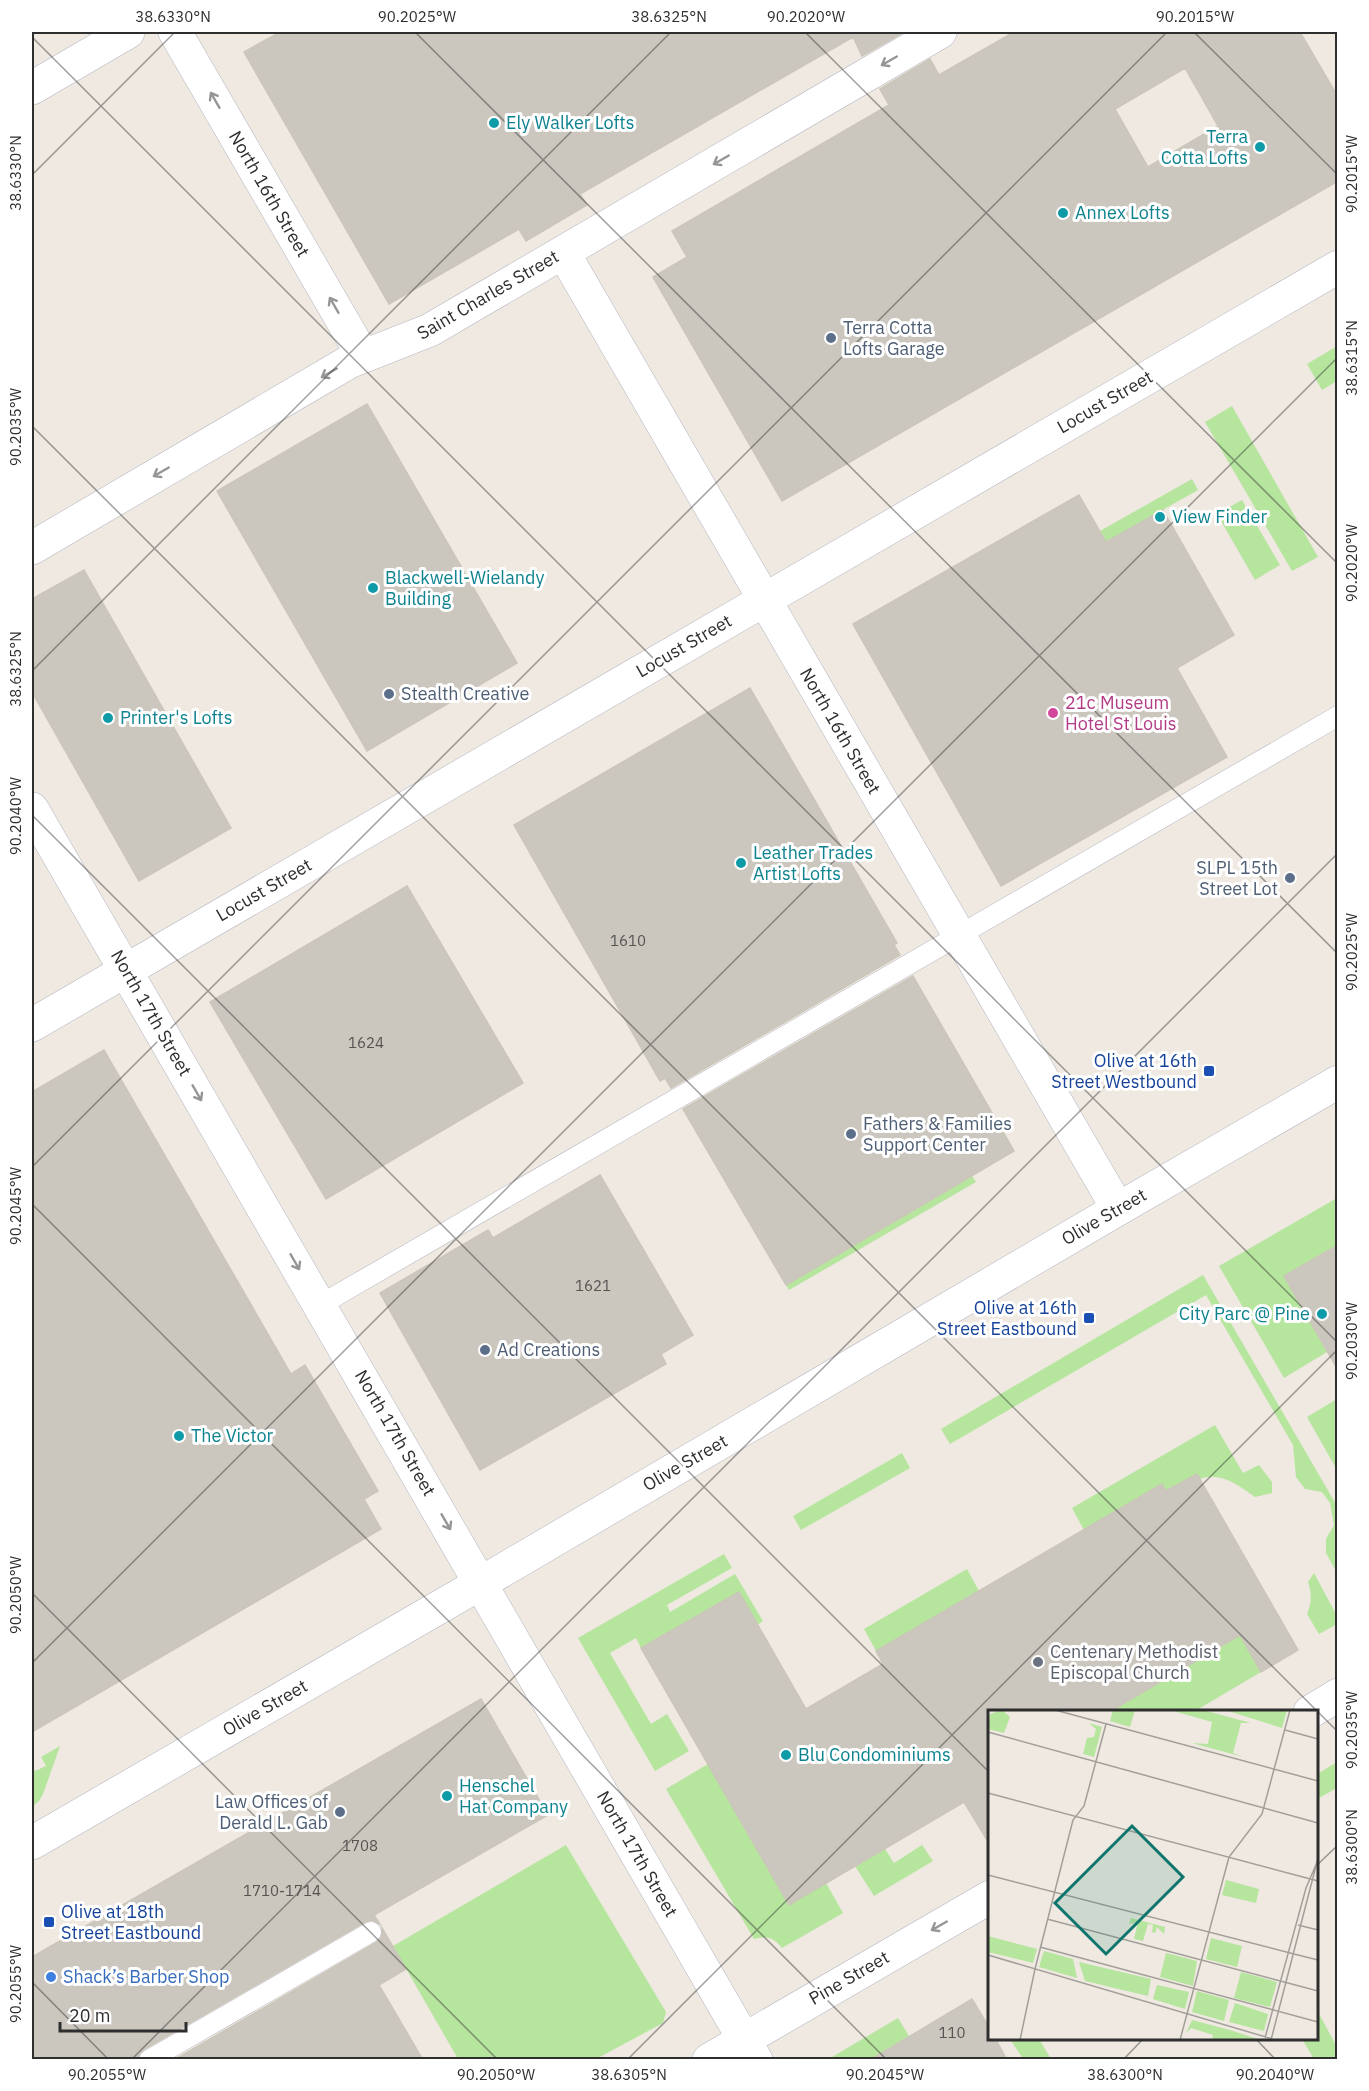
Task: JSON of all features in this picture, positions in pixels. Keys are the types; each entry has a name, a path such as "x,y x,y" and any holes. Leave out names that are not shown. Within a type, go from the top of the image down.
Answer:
{"street":[{"path":"32,87 128,32"},
{"name":"North 16th Street","path":"175,32 363,356"},
{"name":"Saint Charles Street","path":"32,548 338,369 363,356 430,330 940,32"},
{"name":"North 16th Street","path":"563,252 1118,1209"},
{"name":"Locust Street","path":"32,1025 1338,267"},
{"name":"North 17th Street","path":"32,809 750,2050"},
{"name":"Olive Street","path":"32,1843 1338,1082"},
{"path":"1313,1710 1338,1695"},
{"name":"Pine Street","path":"709,2060 750,2050 988,1898"}],"lane":[{"path":"320,1305 1338,716"},
{"path":"149,2060 371,1932"}],"green space":[{"path":"1337,346 1337,381 1322,390 1307,364"},
{"path":"1232,406 1318,557 1292,571 1205,422"},
{"path":"1192,479 1198,490 1106,542 1100,531"},
{"path":"1242,500 1280,565 1255,580 1217,514"},
{"path":"972,1176 976,1182 789,1290 786,1285"},
{"path":"1337,1198 1337,1245 1284,1276 1327,1352 1284,1378 1219,1266"},
{"path":"1203,1275 1337,1506 1337,1573 1326,1553 1326,1539 1334,1525 1330,1503 1322,1492 1305,1489 1296,1477 1293,1445 1206,1295 950,1444 941,1429"},
{"path":"1337,1399 1337,1470 1307,1417"},
{"path":"1215,1425 1243,1473 1259,1465 1272,1482 1272,1493 1255,1497 1243,1488 1222,1478 1200,1479 1197,1474 1166,1491 1162,1485 1084,1530 1072,1508"},
{"path":"902,1453 910,1468 801,1530 793,1516"},
{"path":"724,1554 732,1568 667,1605 670,1612 735,1574 763,1621 757,1625 641,1648 636,1638 610,1653 651,1724 667,1714 689,1751 655,1771 578,1638"},
{"path":"967,1569 979,1591 876,1651 864,1629"},
{"path":"1314,1573 1337,1616 1337,1624 1319,1634 1307,1614 1311,1598 1308,1582"},
{"path":"1240,1635 1261,1672 1197,1710 1112,1710"},
{"path":"60,1746 43,1794 32,1807 32,1766 35,1771 46,1766 41,1757"},
{"path":"1337,1762 1337,1788 1318,1798 1318,1773"},
{"path":"708,1764 826,1883 843,1913 782,1948 770,1938 754,1939 666,1789"},
{"path":"566,1845 666,2012 663,2023 596,2059 458,2059 393,1946"},
{"path":"922,1845 933,1861 874,1896 855,1866 885,1849 894,1863"},
{"path":"1318,2012 1337,2047 1337,2059 1314,2059 1303,2040 1318,2040"},
{"path":"898,2018 909,2036 877,2055 879,2059 827,2060"},
{"path":"1011,2040 1040,2040 1051,2059 1023,2059"}],"building":[{"name":"Ely Walker Lofts","path":"280,32 904,32 862,56 853,37 580,194 587,205 526,241 519,229 389,304 244,52"},
{"path":"1014,32 1300,32 1338,97 1338,181 782,501 653,277 687,257 672,231 889,105 880,89 930,59 939,75","holes":["1185,68 1218,126 1148,167 1115,109"]},
{"name":"Blackwell-Wielandy Building","path":"367,404 517,663 367,751 217,491"},
{"name":"21c Museum Hotel St Louis","path":"1079,495 1106,542 1163,510 1234,635 1177,668 1227,757 1001,886 853,624"},
{"name":"Printer's Lofts","path":"84,570 231,828 139,881 32,692 32,599"},
{"name":"Leather Trades Artist Lofts","path":"750,688 897,943 894,945 900,955 671,1088 665,1078 660,1081 514,825"},
{"path":"407,886 523,1083 326,1199 210,1002"},
{"name":"Fathers & Families Support Center","path":"913,976 1014,1151 786,1285 683,1109"},
{"name":"The Victor","path":"104,1050 291,1374 305,1365 378,1491 364,1499 381,1529 32,1732 32,1092"},
{"path":"600,1175 693,1335 661,1354 666,1364 480,1470 380,1293 488,1230 493,1238"},
{"name":"City Parc @ Pine","path":"1338,1245 1338,1370 1284,1276"},
{"path":"1197,1474 1298,1650 1261,1672 1240,1635 1112,1710 988,1710 988,1842 964,1802 789,1905 641,1648 739,1592 806,1709 883,1664 876,1651 1162,1484 1166,1491"},
{"path":"481,1699 548,1815 374,1915 380,1924 372,1920 365,1922 143,2050 137,2060 32,2060 32,1957"},
{"path":"382,1928 406,1969 379,1985 423,2060 174,2060 377,1942 382,1937"},
{"path":"972,1999 988,2026 988,2040 996,2040 1007,2060 870,2060"}],"place":[{"name":"Ely Walker Lofts","path":"494,123"},
{"name":"Terra Cotta Lofts","path":"1260,147"},
{"name":"Annex Lofts","path":"1063,213"},
{"name":"Terra Cotta Lofts Garage","path":"831,338"},
{"name":"View Finder","path":"1160,517"},
{"name":"Blackwell-Wielandy Building","path":"373,588"},
{"name":"Stealth Creative","path":"389,694"},
{"name":"21c Museum Hotel St Louis","path":"1053,713"},
{"name":"Printer's Lofts","path":"108,718"},
{"name":"Leather Trades Artist Lofts","path":"741,863"},
{"name":"SLPL 15th Street Lot","path":"1290,878"},
{"name":"Olive at 16th Street Westbound","path":"1209,1071"},
{"name":"Fathers & Families Support Center","path":"851,1134"},
{"name":"City Parc @ Pine","path":"1322,1314"},
{"name":"Olive at 16th Street Eastbound","path":"1089,1318"},
{"name":"Ad Creations","path":"485,1350"},
{"name":"The Victor","path":"179,1436"},
{"name":"Centenary Methodist Episcopal Church","path":"1038,1662"},
{"name":"Blu Condominiums","path":"786,1755"},
{"name":"Henschel Hat Company","path":"447,1796"},
{"name":"Law Offices of Derald L. Gab","path":"340,1812"},
{"name":"Olive at 18th Street Eastbound","path":"49,1922"},
{"name":"Shack’s Barber Shop","path":"51,1977"}]}
